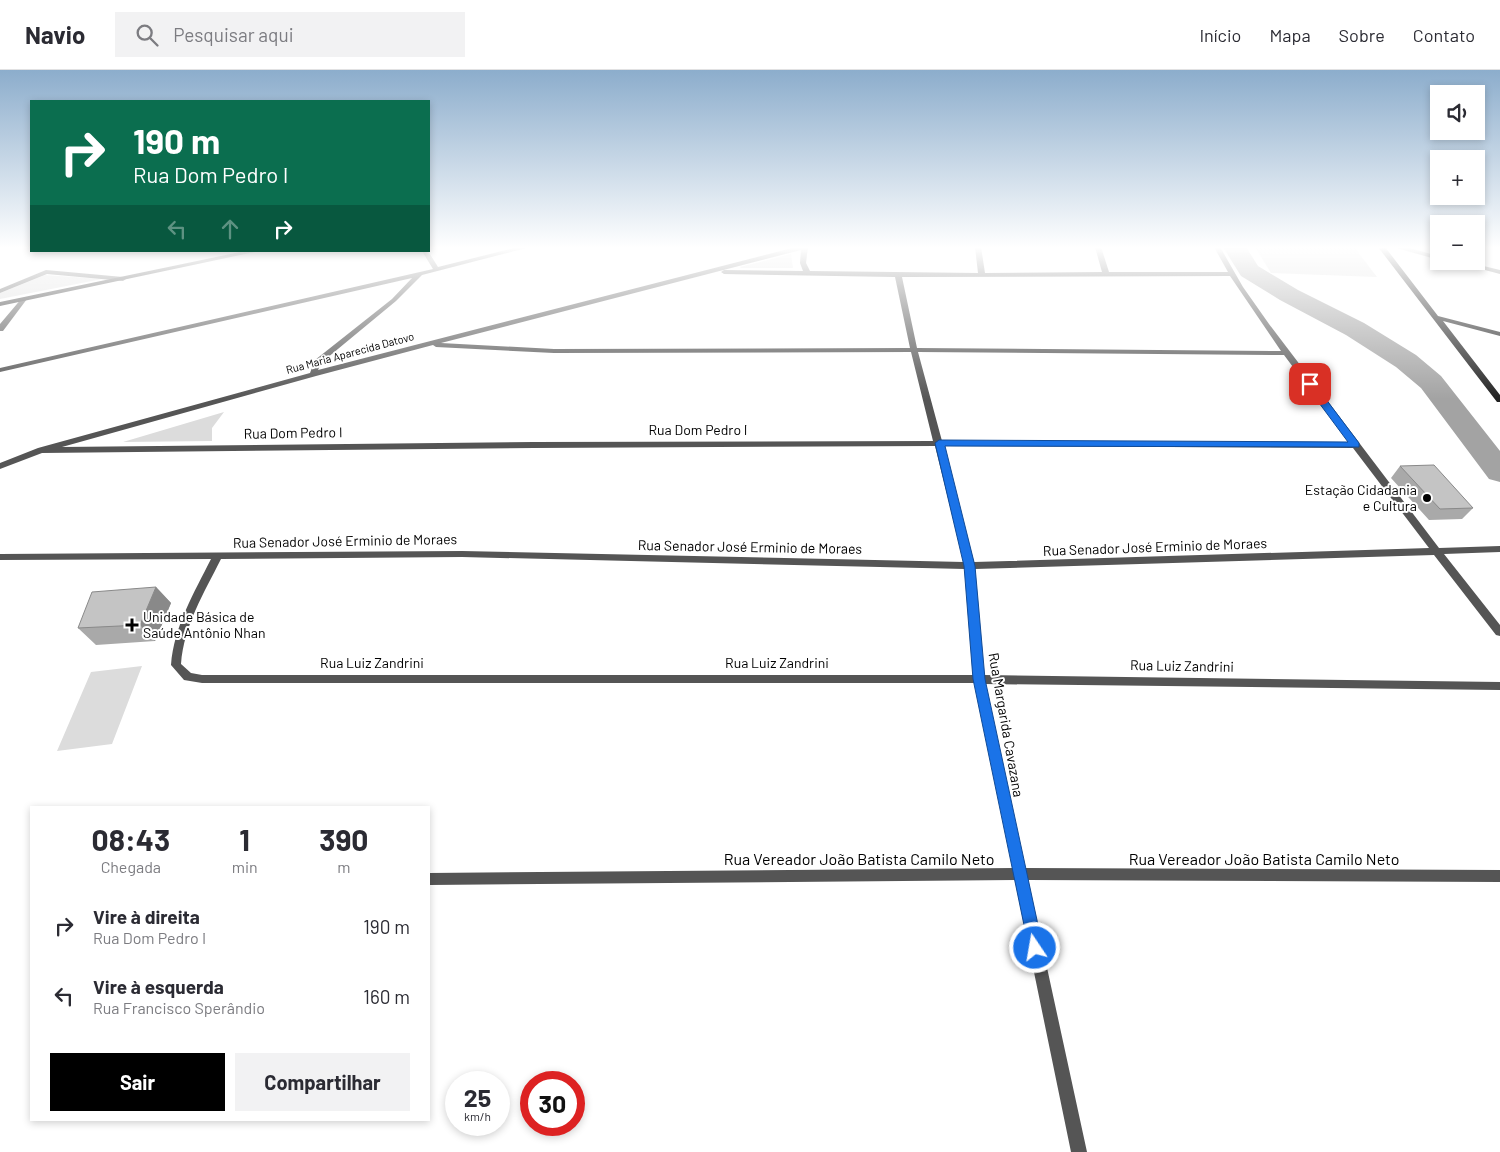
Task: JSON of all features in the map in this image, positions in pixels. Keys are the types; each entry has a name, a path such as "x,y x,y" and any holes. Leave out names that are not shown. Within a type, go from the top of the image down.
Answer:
{"street":[{"path":"0,304 31,297"},
{"path":"0,370 317,297"},
{"path":"313,374 318,362 397,297"},
{"name":"Rua Maria Aparecida Datovo","path":"0,466 42,450 313,374 611,297"},
{"name":"Rua Margarida Cavazana","path":"903,297 914,350 970,566 979,679 1079,1152"},
{"path":"1247,297 1355,445 1436,552 1500,632"},
{"path":"1421,297 1500,400"},
{"path":"0,329 24,299"},
{"path":"1438,318 1500,334"},
{"path":"426,345 554,351 914,350 1287,353"},
{"name":"Rua Dom Pedro I","path":"42,450 520,444 939,443 1355,445"},
{"name":"Rua Senador José Erminio de Moraes","path":"0,557 462,554 970,566 1500,549"},
{"name":"Rua Luiz Zandrini","path":"217,557 188,616 176,653 176,665 188,677 202,679 979,679 1500,686"},
{"name":"Rua Vereador João Batista Camilo Neto","path":"430,879 1019,874 1500,876"}],"shaded area":[{"path":"224,412 212,428 212,441 123,442"},
{"path":"142,666 112,744 57,751 91,672"}],"building":[{"path":"1434,465 1473,508 1440,509 1400,466"},
{"path":"156,587 140,625 78,628 92,592"}],"waterway":[{"path":"1294,297 1355,329 1406,361 1431,382 1500,472"}],"place":[{"name":"Estação Cidadania e Cultura","path":"1427,498"},
{"name":"Unidade Básica de Saúde Antônio Nhan","path":"132,625"}],"route":[{"path":"1035,948 979,679 970,566 939,443 1355,445 1310,384"}]}
